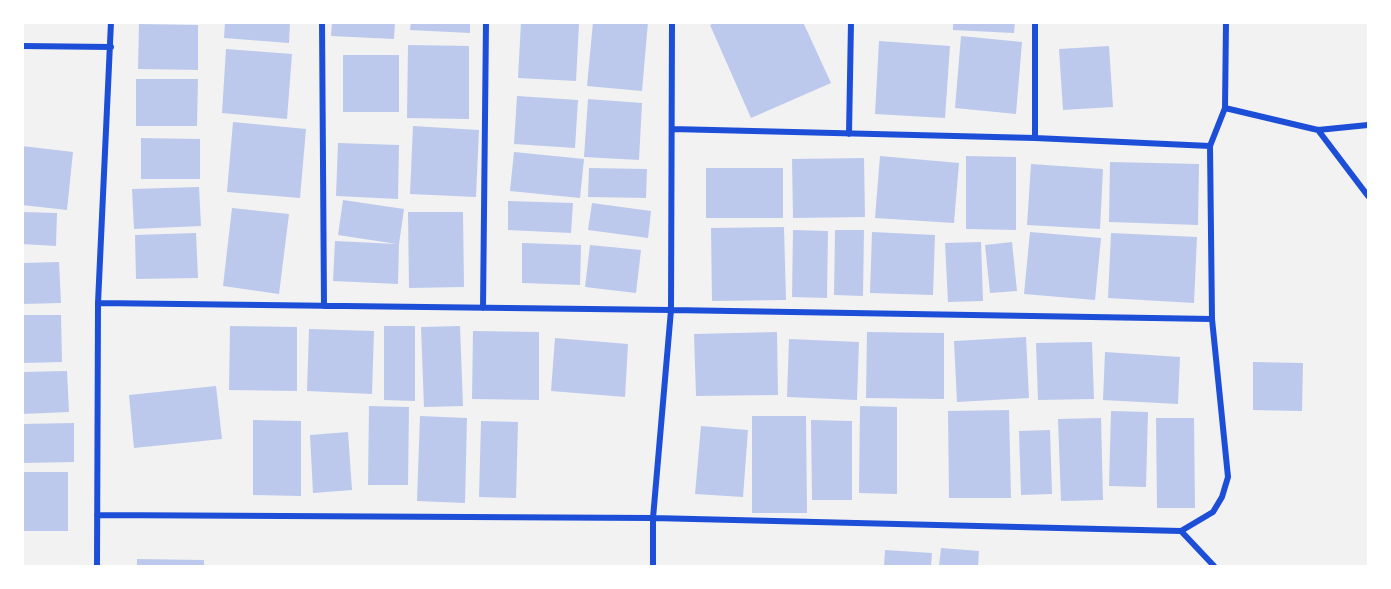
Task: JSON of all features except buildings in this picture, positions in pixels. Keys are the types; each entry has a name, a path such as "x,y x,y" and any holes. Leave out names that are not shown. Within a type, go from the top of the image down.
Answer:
{"street":[{"path":"97,567 98,303 111,22"},
{"path":"322,22 324,306"},
{"path":"483,308 486,22"},
{"path":"653,567 653,518 671,310 672,22"},
{"path":"849,134 851,22"},
{"path":"1035,22 1035,138"},
{"path":"97,515 653,518 1181,531 1213,512 1222,497 1228,477 1212,319 1210,146 1224,108 1226,22"},
{"path":"22,46 111,47"},
{"path":"1224,108 1318,130 1368,124"},
{"path":"672,129 1035,138 1210,146"},
{"path":"1318,130 1368,196"},
{"path":"98,303 1212,319"},
{"path":"1181,531 1214,567"}]}
